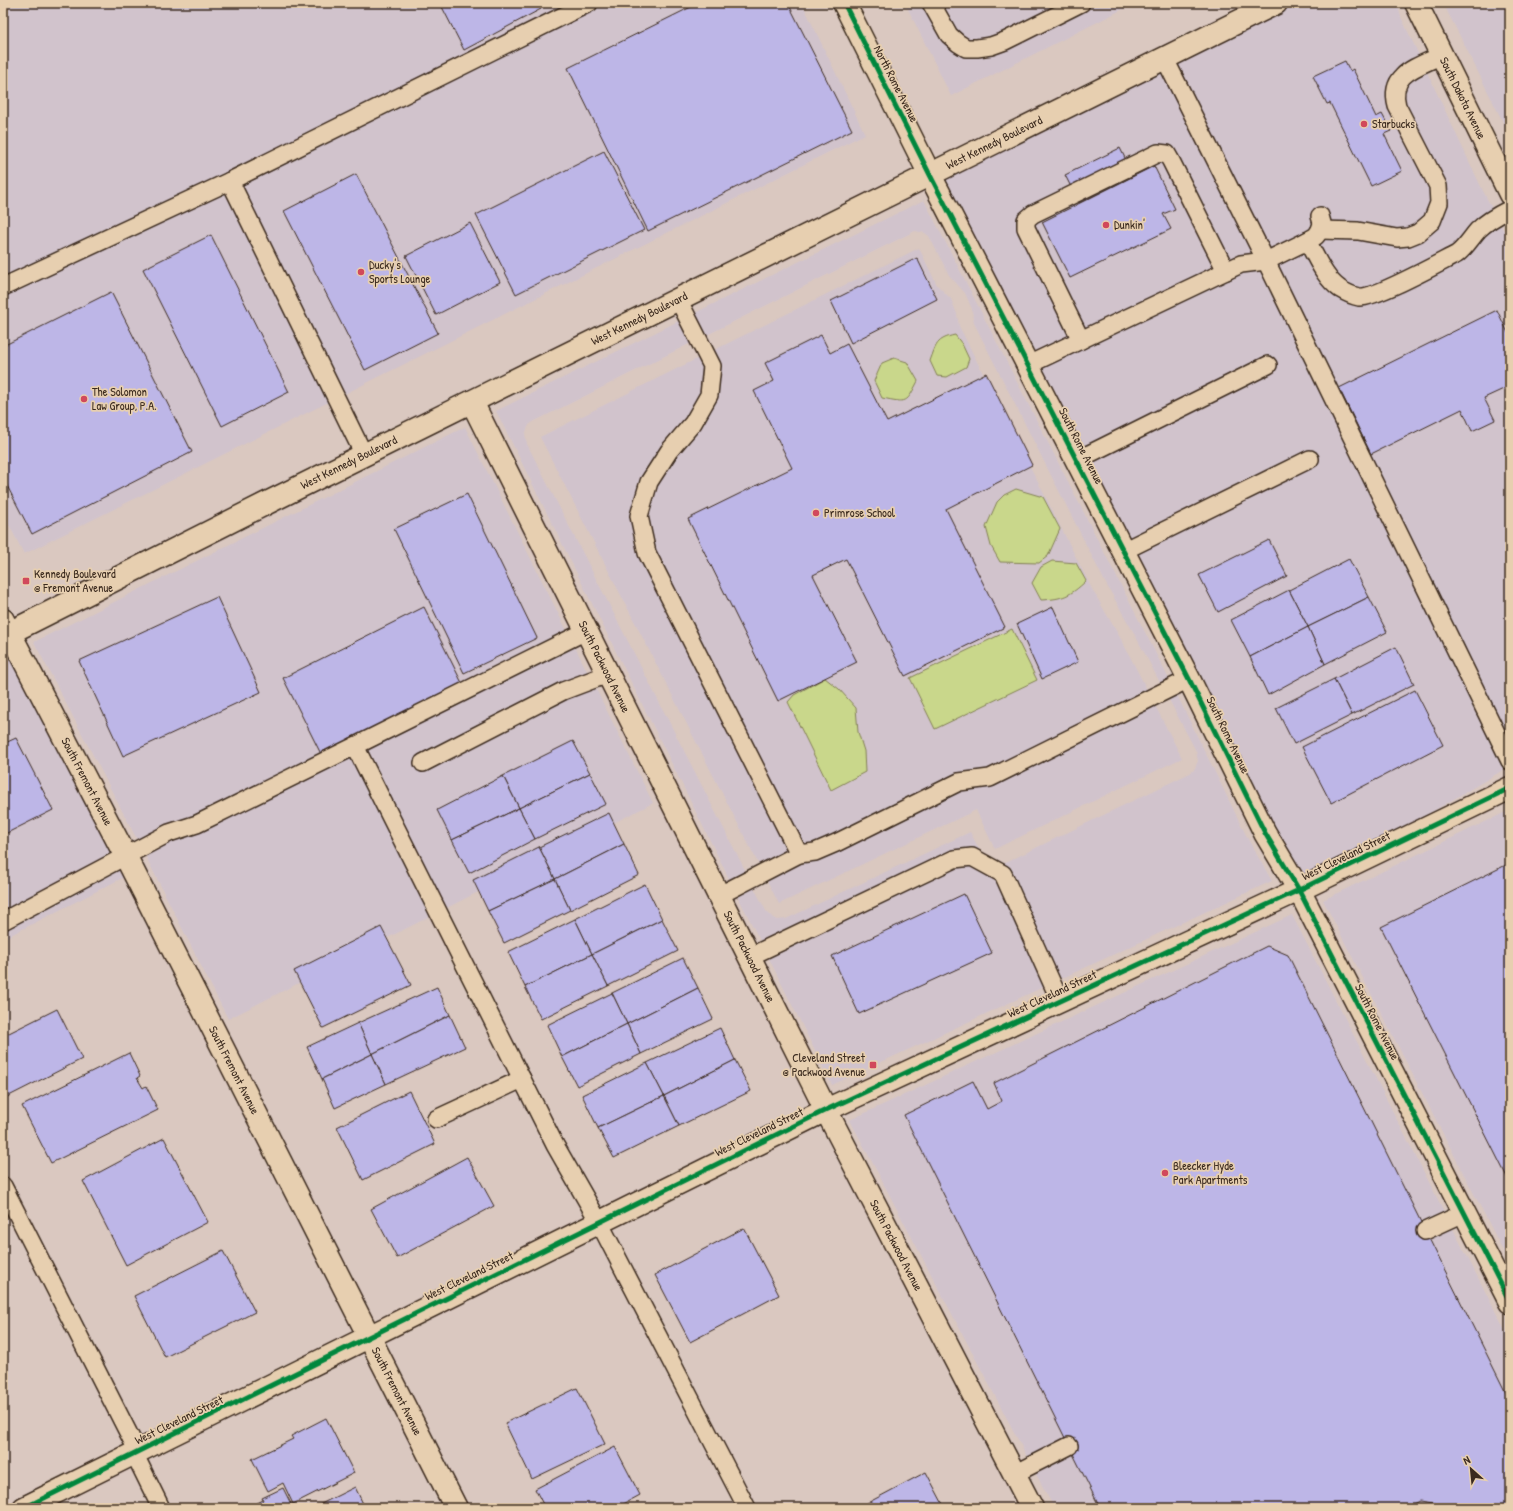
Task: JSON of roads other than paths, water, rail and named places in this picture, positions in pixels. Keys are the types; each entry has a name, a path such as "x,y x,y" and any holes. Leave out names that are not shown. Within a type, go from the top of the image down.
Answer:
{"street":[{"name":"North Rome Avenue","path":"844,3 930,175"},
{"name":"West Kennedy Boulevard","path":"5,630 472,402 1276,3"},
{"name":"South Dakota Avenue","path":"1416,3 1510,194"},
{"name":"South Rome Avenue","path":"930,175 1189,679 1265,833 1298,890 1510,1302"},
{"name":"South Packwood Avenue","path":"472,402 749,958 1032,1508"},
{"name":"South Fremont Avenue","path":"5,630 126,857 456,1508"},
{"name":"West Cleveland Street","path":"24,1508 826,1110 1298,890 1510,788"}],"lane":[{"path":"3,287 230,181 589,3"},
{"path":"931,3 949,35 958,44 966,48 977,48 991,46 1005,41 1081,3"},
{"path":"1028,365 1241,264 1266,261 1316,229 1358,231 1397,238 1408,237 1418,233 1432,221 1439,203 1438,186 1397,106 1394,91 1396,84 1405,74 1442,55"},
{"path":"1164,58 1266,261 1510,761"},
{"path":"1081,340 1026,228 1026,220 1033,214 1158,152 1166,154 1170,161 1226,271"},
{"path":"230,181 364,455"},
{"path":"1316,229 1322,267 1338,288 1348,294 1360,297 1384,290 1457,254 1465,248 1487,222 1510,209"},
{"path":"678,299 712,366 709,395 693,422 669,451 649,482 639,516 647,553 799,854"},
{"path":"1077,460 1268,365"},
{"path":"1123,551 1310,459"},
{"path":"3,921 169,833 197,824 586,631"},
{"path":"422,763 563,691 608,674"},
{"path":"718,896 799,854 814,852 836,843 959,782 990,778 1189,679"},
{"path":"355,746 555,1145 599,1222 747,1508"},
{"path":"749,958 954,859 972,858 1003,874 1060,1001"},
{"path":"436,1119 522,1079"},
{"path":"3,1186 136,1453 161,1508"},
{"path":"1425,1231 1464,1213"},
{"path":"1014,1474 1069,1446"}],"place":[{"name":"Starbucks","path":"1364,124"},
{"name":"Dunkin'","path":"1106,225"},
{"name":"Ducky's Sports Lounge","path":"361,272"},
{"name":"The Solomon Law Group, P.A.","path":"84,399"},
{"name":"Primrose School","path":"816,513"},
{"name":"Kennedy Boulevard @ Fremont Avenue","path":"26,581"},
{"name":"Cleveland Street @ Packwood Avenue","path":"873,1065"},
{"name":"Bleecker Hyde Park Apartments","path":"1165,1173"}]}
